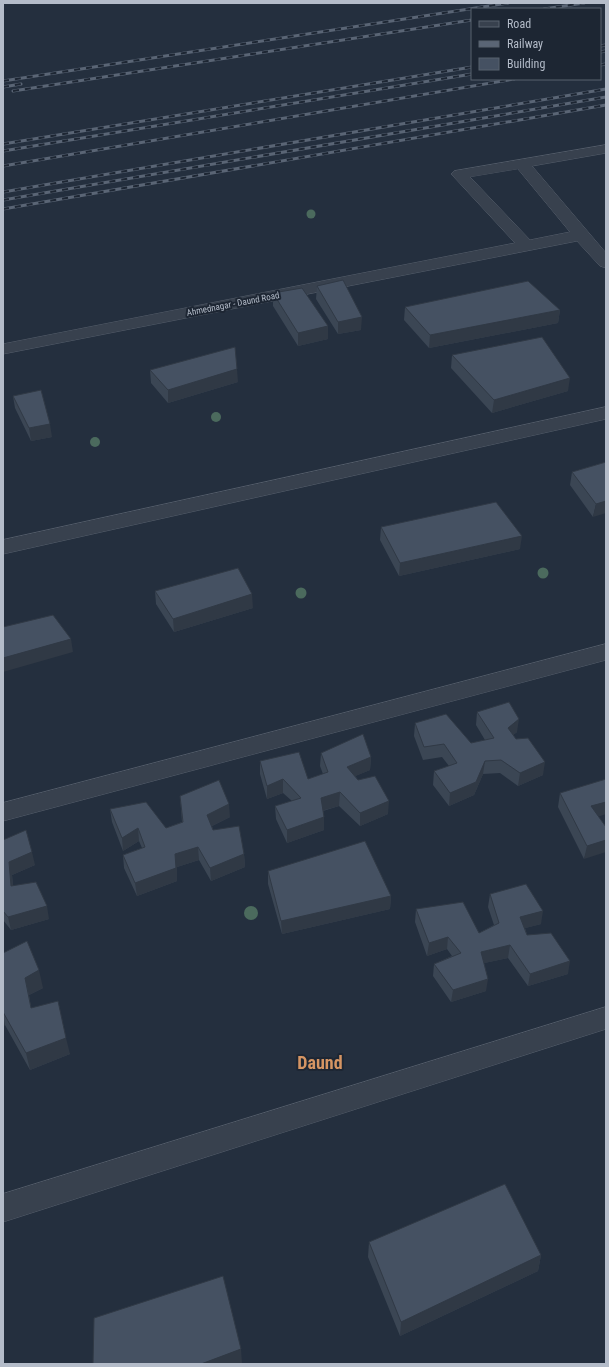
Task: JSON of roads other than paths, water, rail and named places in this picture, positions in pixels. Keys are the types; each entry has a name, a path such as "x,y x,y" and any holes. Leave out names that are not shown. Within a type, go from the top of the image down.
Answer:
{"street":[{"path":"526,246 459,174 606,148"},
{"path":"522,163 606,263"},
{"name":"Ahmednagar - Daund Road","path":"3,349 581,235"},
{"path":"3,547 606,413"},
{"path":"3,812 606,652"},
{"path":"3,1208 606,1018"}],"railway":[{"path":"476,8 508,3"},
{"path":"551,8 584,3"},
{"path":"3,81 471,9"},
{"path":"13,91 471,20"},
{"path":"601,46 606,45"},
{"path":"601,52 606,51"},
{"path":"601,65 606,64"},
{"path":"3,144 471,67"},
{"path":"3,151 471,74"},
{"path":"3,166 508,80"},
{"path":"3,87 21,84"},
{"path":"3,192 606,89"},
{"path":"3,200 606,97"},
{"path":"3,209 606,105"}],"district":[{"name":"Daund","path":"320,1063"}]}
